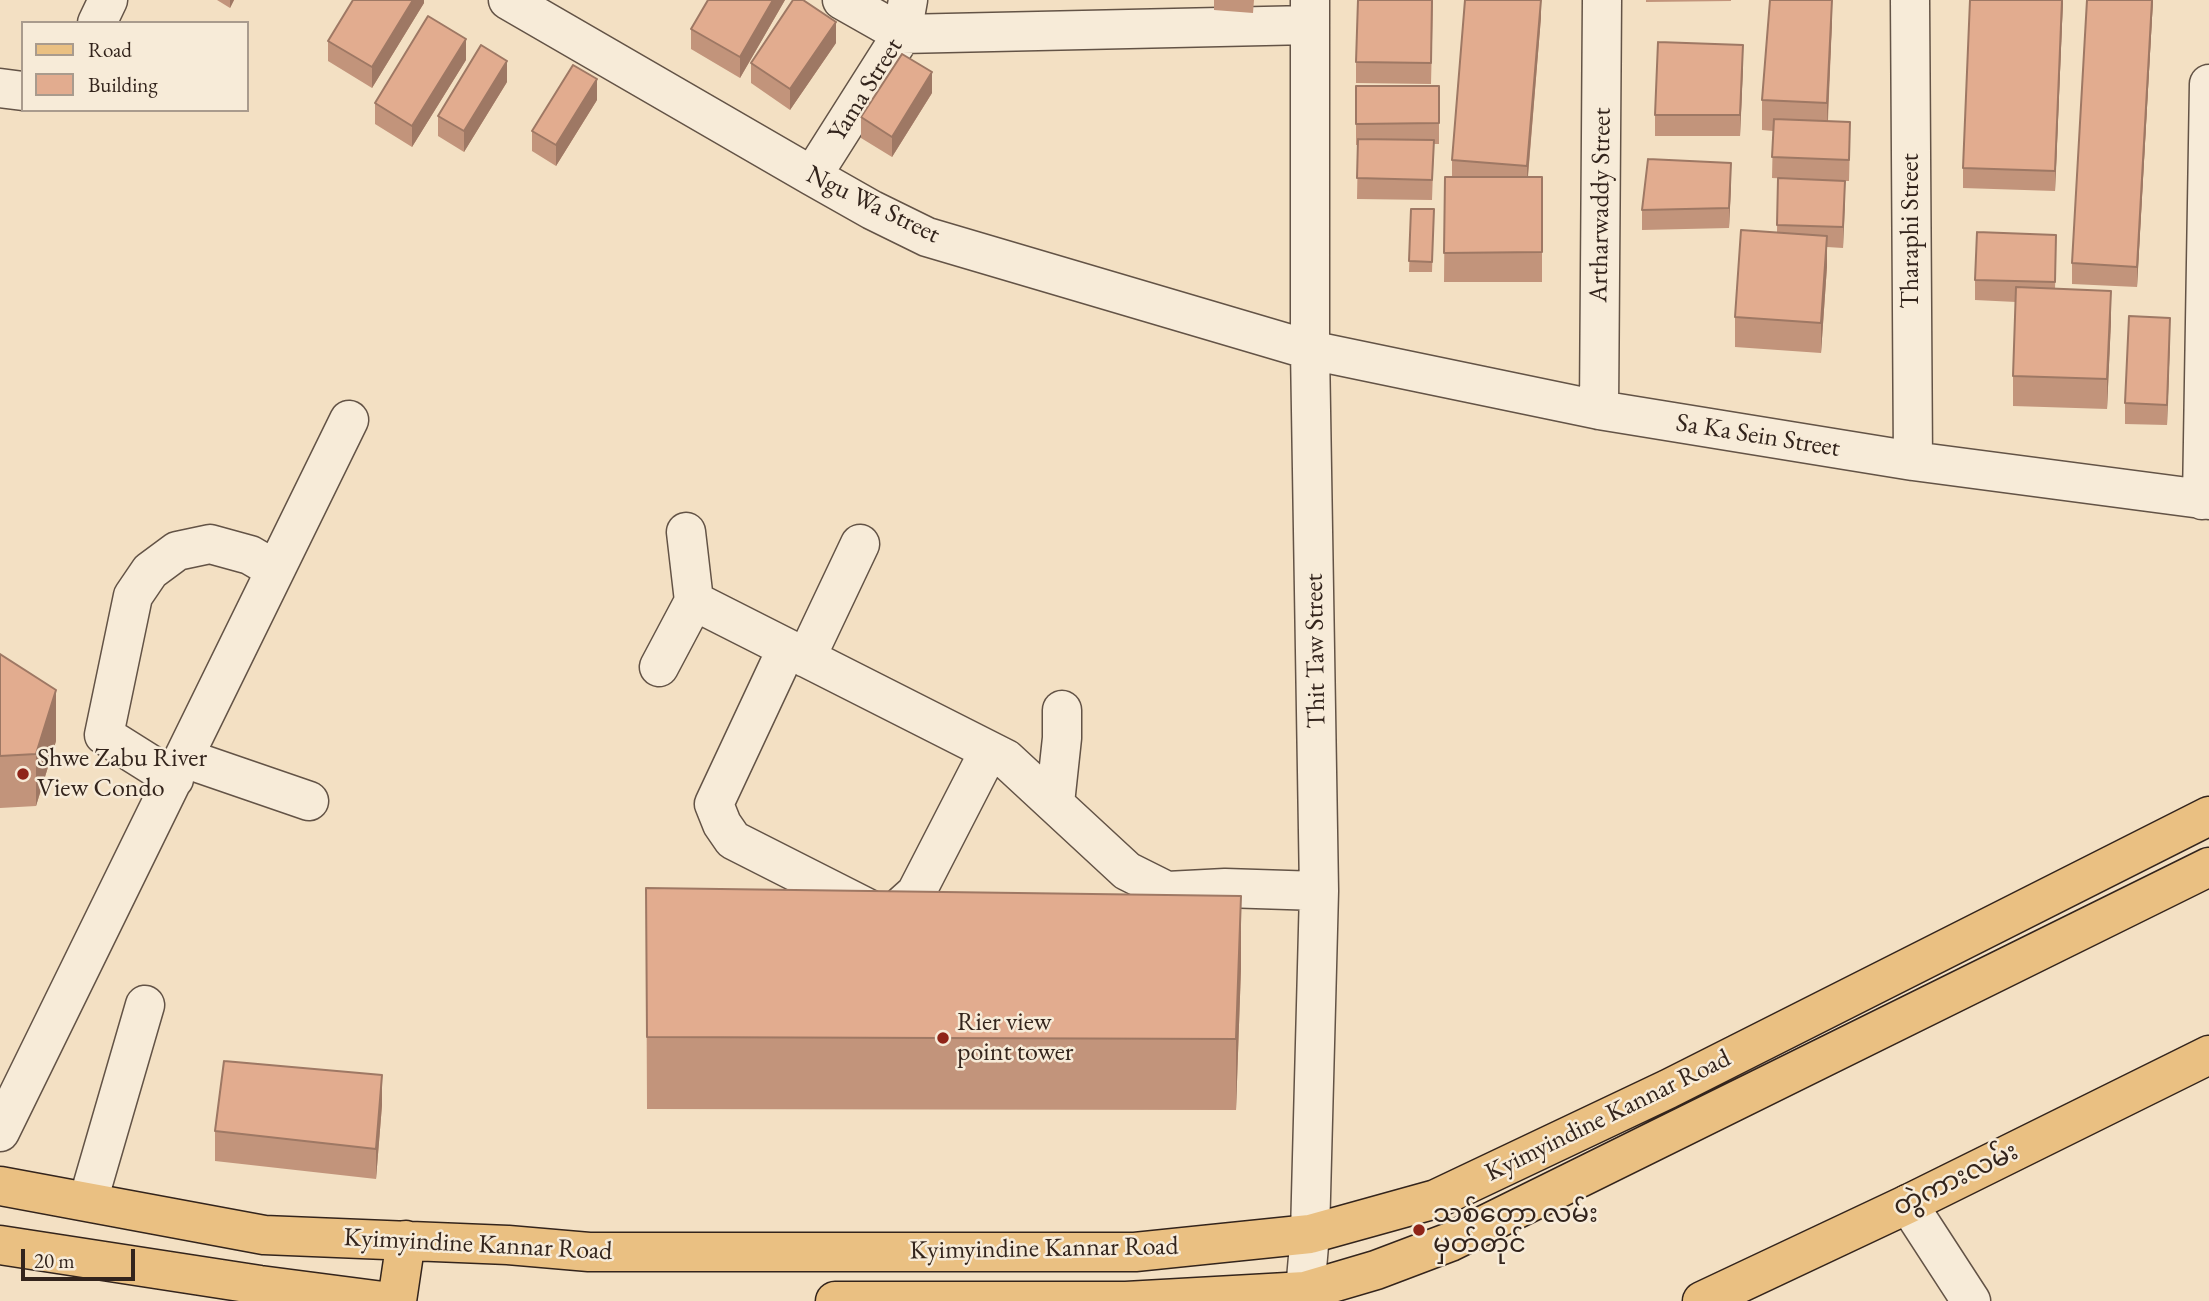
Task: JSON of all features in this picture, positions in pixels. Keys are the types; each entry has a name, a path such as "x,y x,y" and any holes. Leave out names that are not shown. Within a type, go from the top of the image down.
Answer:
{"main road":[{"name":"Kyimyindine Kannar Road","path":"0,1186 264,1235 508,1245 590,1252 1135,1252 1310,1234 1436,1199 1668,1089 2209,816"},
{"name":"Kyimyindine Kannar Road","path":"835,1301 1126,1301 1305,1296 1450,1242 2209,867"},
{"name":"တွဲကားလမ်း","path":"1702,1301 1908,1204 2209,1055"},
{"path":"1668,1089 1682,1127"},
{"path":"397,1301 406,1240"},
{"path":"0,1245 233,1282 383,1301"}],"street":[{"path":"98,21 108,0"},
{"name":"Ngu Wa Street","path":"508,0 549,10 812,176 927,237 1310,350"},
{"path":"842,0 905,17 1310,12"},
{"name":"Artharwaddy Street","path":"1599,410 1602,0"},
{"name":"Tharaphi Street","path":"1910,0 1913,461"},
{"name":"Thit Taw Street","path":"1305,1296 1310,1234 1319,891 1310,350 1310,12"},
{"name":"Yama Street","path":"812,176 905,17"},
{"path":"2205,500 2209,84"},
{"path":"0,88 21,90"},
{"name":"Sa Ka Sein Street","path":"1310,350 1599,410 1913,461 2205,500"},
{"path":"0,1132 349,420"},
{"path":"659,667 694,601 686,532"},
{"path":"274,569 250,555 210,544 177,551 150,571 133,596 104,735 179,769 309,801"},
{"path":"860,544 714,803 722,824 733,840 877,913 896,911 916,894 989,751"},
{"path":"694,601 1006,759 1127,871 1167,891 1225,888 1319,891"},
{"path":"1055,803 1062,738 1062,710"},
{"path":"88,1201 145,1005"},
{"path":"1908,1204 1971,1301"}],"building":[{"path":"353,0 413,0 372,67 328,41"},
{"path":"708,0 773,0 740,57 691,29"},
{"path":"793,0 803,0 836,22 790,89 751,63"},
{"path":"1358,0 1432,0 1431,63 1356,62"},
{"path":"1465,0 1541,0 1527,166 1452,160"},
{"path":"1770,0 1832,0 1827,103 1762,100"},
{"path":"1970,0 2062,0 2055,171 1963,168"},
{"path":"2087,0 2152,0 2137,267 2072,263"},
{"path":"428,16 466,39 412,126 375,103"},
{"path":"1658,42 1743,45 1740,115 1655,115"},
{"path":"481,45 507,61 464,131 438,116"},
{"path":"902,54 932,72 892,137 861,117"},
{"path":"573,65 597,79 556,145 532,131"},
{"path":"1356,86 1439,86 1439,123 1356,124"},
{"path":"1774,119 1850,122 1849,160 1772,157"},
{"path":"1358,139 1434,140 1432,180 1357,178"},
{"path":"1648,159 1731,163 1729,208 1642,210"},
{"path":"1445,177 1542,177 1542,252 1444,253"},
{"path":"1778,178 1845,181 1843,227 1777,225"},
{"path":"1411,209 1434,209 1432,262 1409,261"},
{"path":"1741,230 1827,236 1821,323 1735,317"},
{"path":"1977,232 2056,235 2055,282 1975,280"},
{"path":"2016,287 2111,291 2107,379 2013,376"},
{"path":"2129,316 2170,318 2167,405 2125,403"},
{"path":"0,654 56,690 36,754 0,756"},
{"path":"646,888 1241,896 1236,1039 647,1037"},
{"path":"224,1061 382,1075 376,1149 215,1131"}],"place":[{"name":"Shwe Zabu River View Condo","path":"23,774"},
{"name":"Rier view point tower","path":"943,1038"},
{"name":"သစ်တော လမ်း မှတ်တိုင်","path":"1419,1230"}]}
